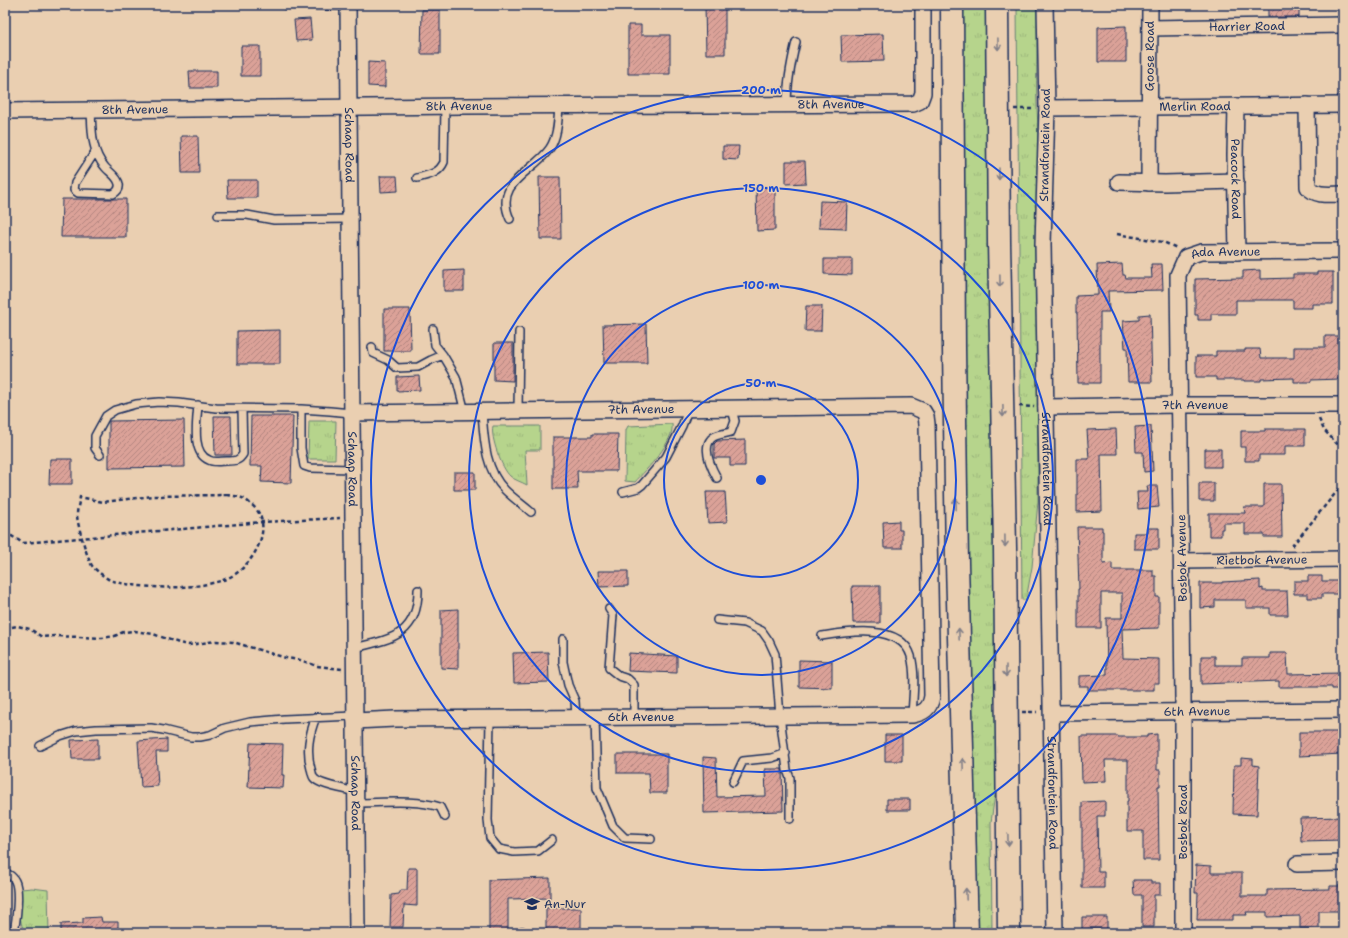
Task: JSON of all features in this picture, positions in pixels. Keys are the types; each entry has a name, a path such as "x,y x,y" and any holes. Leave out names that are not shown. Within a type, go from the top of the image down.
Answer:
{"main road":[{"path":"952,5 957,563 967,933"},
{"path":"997,5 999,242 1006,556 1009,933"}],"street":[{"name":"8th Avenue","path":"5,111 445,106 913,104 920,102 923,93 923,5"},
{"name":"Strandfontein Road","path":"1045,5 1047,108 1043,244 1055,933"},
{"name":"Goose Road","path":"1149,183 1150,5"},
{"name":"Schaap Road","path":"348,6 357,933"},
{"name":"Harrier Road","path":"1150,28 1343,26"},
{"path":"1307,105 1308,187 1312,192 1318,194 1343,194"},
{"name":"Merlin Road","path":"1047,108 1343,105"},
{"name":"Peacock Road","path":"1236,106 1238,252"},
{"path":"1119,182 1149,183 1236,181"},
{"name":"Ada Avenue","path":"1180,405 1178,275 1186,257 1201,252 1343,251"},
{"name":"Bosbok Avenue","path":"1180,405 1183,711"},
{"name":"7th Avenue","path":"1046,407 1343,405"},
{"name":"7th Avenue","path":"351,413 688,410 911,406 923,411 926,416 932,696 931,704 926,710"},
{"name":"Rietbok Avenue","path":"1182,561 1343,559"},
{"name":"6th Avenue","path":"354,719 912,715 920,714 926,710"},
{"name":"6th Avenue","path":"1052,713 1343,710"},
{"name":"Bosbok Road","path":"1183,711 1184,933"},
{"path":"1297,864 1343,863"}],"lane":[{"path":"285,5 348,6"},
{"path":"787,105 787,87 796,42"},
{"path":"417,178 436,172 443,165 445,157 445,106"},
{"path":"510,219 507,212 506,200 508,192 522,174 550,149 556,133 559,106"},
{"path":"91,110 95,152 105,168 119,183 118,189 113,194 78,194 74,190 75,183 95,152"},
{"path":"218,216 247,215 274,220 350,219"},
{"path":"433,329 434,345 443,355 456,377 465,412"},
{"path":"518,412 519,332"},
{"path":"372,347 373,353 388,360 396,368 418,367 443,355"},
{"path":"100,455 95,448 95,436 106,416 115,410 136,404 159,402 216,408 330,410 351,413"},
{"path":"198,405 198,450 208,460 214,462 238,460 243,454 242,408"},
{"path":"301,409 301,448 303,463 306,467 352,469"},
{"path":"717,478 712,469 707,447 711,439 718,435 731,432 735,421 732,409"},
{"path":"623,492 638,488 642,485 666,456 682,426 688,410"},
{"path":"482,412 484,443 489,463 496,478 504,489 531,512"},
{"path":"354,648 388,640 402,632 413,619 418,605 418,590"},
{"path":"608,609 614,615 609,668 619,676 628,679 634,685 634,718"},
{"path":"717,620 745,623 762,631 775,654 780,716 787,770 790,778 790,819"},
{"path":"822,636 847,632 888,634 898,639 906,647 911,661 913,678 912,715"},
{"path":"563,639 563,662 568,685 575,701 576,718"},
{"path":"40,746 60,736 76,731 96,729 151,728 191,737 200,737 210,735 225,728 250,722 316,718 354,719"},
{"path":"316,718 310,732 308,746 309,762 314,778 321,783 355,797 440,807 445,816"},
{"path":"596,718 597,788 613,826 625,838 651,839"},
{"path":"490,719 488,820 490,838 499,849 514,852 538,851 552,840"},
{"path":"733,782 743,761 772,758 786,753"},
{"path":"5,873 13,878 16,886 16,916 14,933"}],"path":[{"path":"1014,109 1047,108"},
{"path":"1117,234 1163,242 1177,248 1186,257"},
{"path":"1313,405 1324,430 1343,450"},
{"path":"1280,560 1343,484"},
{"path":"227,495 243,498 256,509 262,522 260,543 251,559 232,576 211,584 177,587 133,585 109,579 92,566 83,538 77,516 80,497 103,502 153,496 227,495"},
{"path":"5,532 24,543 262,522 352,518"},
{"path":"5,628 18,626 30,629 42,637 56,636 102,638 115,636 123,632 135,631 153,634 189,645 216,641 233,642 317,666 354,670"},
{"path":"1018,712 1052,713"}],"green space":[{"path":"961,5 988,5 999,767 991,822 992,933 976,933 973,722 970,706 964,363"},
{"path":"1017,5 1037,5 1038,501 1032,567 1026,600 1022,600"},
{"path":"309,421 336,421 335,459 308,459"},
{"path":"672,424 672,431 669,439 659,455 635,482 625,481 626,430 628,426"},
{"path":"493,426 540,426 540,450 525,450 527,485 512,477 504,467 495,445"},
{"path":"32,888 48,890 49,933 24,933 19,911 20,894 21,889"}],"building":[{"path":"705,5 725,5 725,54 706,54"},
{"path":"1268,5 1299,5 1299,17 1268,17"},
{"path":"422,10 440,10 440,54 421,54"},
{"path":"310,19 312,40 296,41 294,20"},
{"path":"628,25 641,25 641,35 670,35 670,74 628,74"},
{"path":"1126,26 1126,62 1098,62 1098,27"},
{"path":"883,34 884,61 842,62 841,35"},
{"path":"241,46 260,46 260,76 241,76"},
{"path":"368,62 385,63 385,87 368,86"},
{"path":"189,71 217,71 217,88 190,88"},
{"path":"181,136 198,136 199,173 182,173"},
{"path":"723,146 739,146 738,160 723,159"},
{"path":"786,161 805,161 806,183 786,184"},
{"path":"380,176 397,176 398,191 381,192"},
{"path":"539,177 560,177 561,239 540,239"},
{"path":"227,180 257,180 257,198 228,198"},
{"path":"756,187 775,187 775,230 757,231"},
{"path":"62,199 126,199 126,237 61,237"},
{"path":"820,201 847,202 846,229 819,228"},
{"path":"824,259 852,259 852,275 824,274"},
{"path":"1122,264 1123,275 1125,275 1126,278 1152,278 1151,264 1162,264 1163,290 1108,291 1109,312 1100,312 1100,383 1078,383 1076,296 1098,295 1097,265"},
{"path":"464,270 464,291 444,291 444,271"},
{"path":"1260,270 1260,279 1293,278 1293,274 1333,272 1333,304 1312,304 1312,308 1293,308 1293,300 1236,300 1236,314 1211,314 1211,320 1198,320 1198,315 1195,315 1195,279 1243,278 1243,271"},
{"path":"806,306 822,306 821,331 805,331"},
{"path":"384,309 410,309 411,351 384,351"},
{"path":"1150,314 1152,382 1128,382 1127,348 1125,348 1123,321 1139,320 1139,315"},
{"path":"646,324 647,363 604,363 603,325"},
{"path":"280,330 280,364 237,364 237,331"},
{"path":"1325,336 1339,336 1340,379 1294,382 1294,378 1244,381 1216,380 1216,377 1196,377 1196,356 1216,356 1216,351 1245,351 1245,349 1260,349 1261,358 1294,358 1294,347 1325,347"},
{"path":"494,343 513,343 513,381 494,380"},
{"path":"419,376 420,390 397,391 397,377"},
{"path":"214,416 231,416 232,455 215,455"},
{"path":"251,416 293,416 291,483 261,482 262,466 250,466"},
{"path":"184,420 185,467 109,468 109,421"},
{"path":"1151,426 1153,471 1144,472 1143,452 1136,452 1135,427"},
{"path":"1116,429 1117,454 1101,454 1102,511 1077,512 1077,459 1089,459 1087,430"},
{"path":"1265,429 1305,429 1305,446 1285,446 1285,455 1259,455 1259,461 1245,461 1245,447 1241,447 1241,431 1265,431"},
{"path":"592,434 618,434 617,471 577,471 578,489 553,489 553,437 592,437"},
{"path":"745,440 745,466 730,466 730,458 714,458 714,444 717,441"},
{"path":"1205,449 1221,449 1221,467 1205,467"},
{"path":"50,459 72,459 72,484 49,484"},
{"path":"454,472 475,472 475,490 454,490"},
{"path":"1199,483 1214,483 1214,501 1199,501"},
{"path":"1264,484 1281,484 1282,537 1264,537 1264,534 1245,534 1245,523 1223,523 1221,536 1209,536 1209,513 1245,513 1244,507 1264,507"},
{"path":"1147,486 1157,486 1159,507 1138,509 1137,492 1148,492"},
{"path":"706,492 725,492 727,522 708,523"},
{"path":"899,521 899,530 902,530 902,548 884,548 883,522"},
{"path":"1077,527 1102,527 1103,564 1112,563 1112,570 1153,570 1153,576 1156,576 1156,597 1159,597 1159,628 1122,629 1123,658 1159,659 1159,683 1154,683 1154,690 1088,690 1088,686 1079,686 1079,676 1107,675 1106,618 1122,618 1122,593 1101,593 1101,628 1078,628 1079,589"},
{"path":"1148,528 1159,528 1159,549 1134,549 1134,533 1148,533"},
{"path":"598,571 628,571 628,586 599,587"},
{"path":"1308,576 1322,576 1322,581 1343,581 1343,594 1322,594 1322,598 1308,598 1308,594 1294,594 1294,581 1308,581"},
{"path":"1260,580 1260,589 1263,588 1263,591 1287,591 1288,615 1270,615 1270,608 1246,608 1246,600 1215,600 1215,607 1200,608 1200,583"},
{"path":"852,586 880,586 880,623 853,623"},
{"path":"458,609 458,669 441,668 441,610"},
{"path":"548,652 549,682 514,683 513,653"},
{"path":"629,653 677,656 677,673 628,671"},
{"path":"1270,653 1287,653 1288,674 1343,673 1343,689 1332,689 1332,687 1279,687 1279,681 1201,684 1201,656 1215,656 1215,665 1242,665 1242,658 1270,658"},
{"path":"799,660 832,661 832,688 799,687"},
{"path":"1299,732 1343,732 1343,754 1299,756"},
{"path":"1157,734 1157,770 1160,770 1160,786 1158,786 1159,860 1143,860 1143,831 1127,831 1128,760 1105,760 1106,781 1082,782 1081,736 1147,737 1147,735"},
{"path":"885,735 902,735 902,761 885,761"},
{"path":"98,739 98,759 72,759 71,740"},
{"path":"167,739 167,752 156,752 158,786 141,787 138,741"},
{"path":"250,743 283,744 283,788 248,787"},
{"path":"617,754 667,754 667,793 650,793 649,773 617,773"},
{"path":"703,757 716,758 717,797 766,796 765,769 782,769 783,811 704,813"},
{"path":"1241,758 1253,759 1253,765 1259,766 1257,815 1233,814 1234,765 1241,765"},
{"path":"887,799 910,799 910,810 887,810"},
{"path":"1105,801 1105,816 1097,816 1098,872 1104,872 1104,888 1082,888 1082,802"},
{"path":"1343,817 1343,840 1301,841 1300,818"},
{"path":"1196,865 1211,866 1211,873 1242,873 1242,896 1267,896 1267,890 1330,889 1330,886 1343,886 1343,911 1319,911 1319,928 1300,928 1300,916 1267,917 1267,912 1246,912 1247,915 1233,915 1233,920 1197,920 1198,893 1195,893"},
{"path":"408,868 417,868 417,906 404,905 403,927 390,927 391,895 399,894 401,890 407,890"},
{"path":"550,878 550,898 508,899 508,933 489,933 489,880"},
{"path":"1133,880 1151,880 1151,883 1160,883 1160,895 1154,895 1154,927 1142,927 1142,895 1134,895"},
{"path":"546,908 581,908 581,933 546,933"},
{"path":"101,917 102,922 118,922 118,933 61,933 61,924 83,923 83,918"},
{"path":"1082,917 1107,917 1107,929 1082,929"}],"place":[{"name":"An-Nur","path":"532,904"}]}
